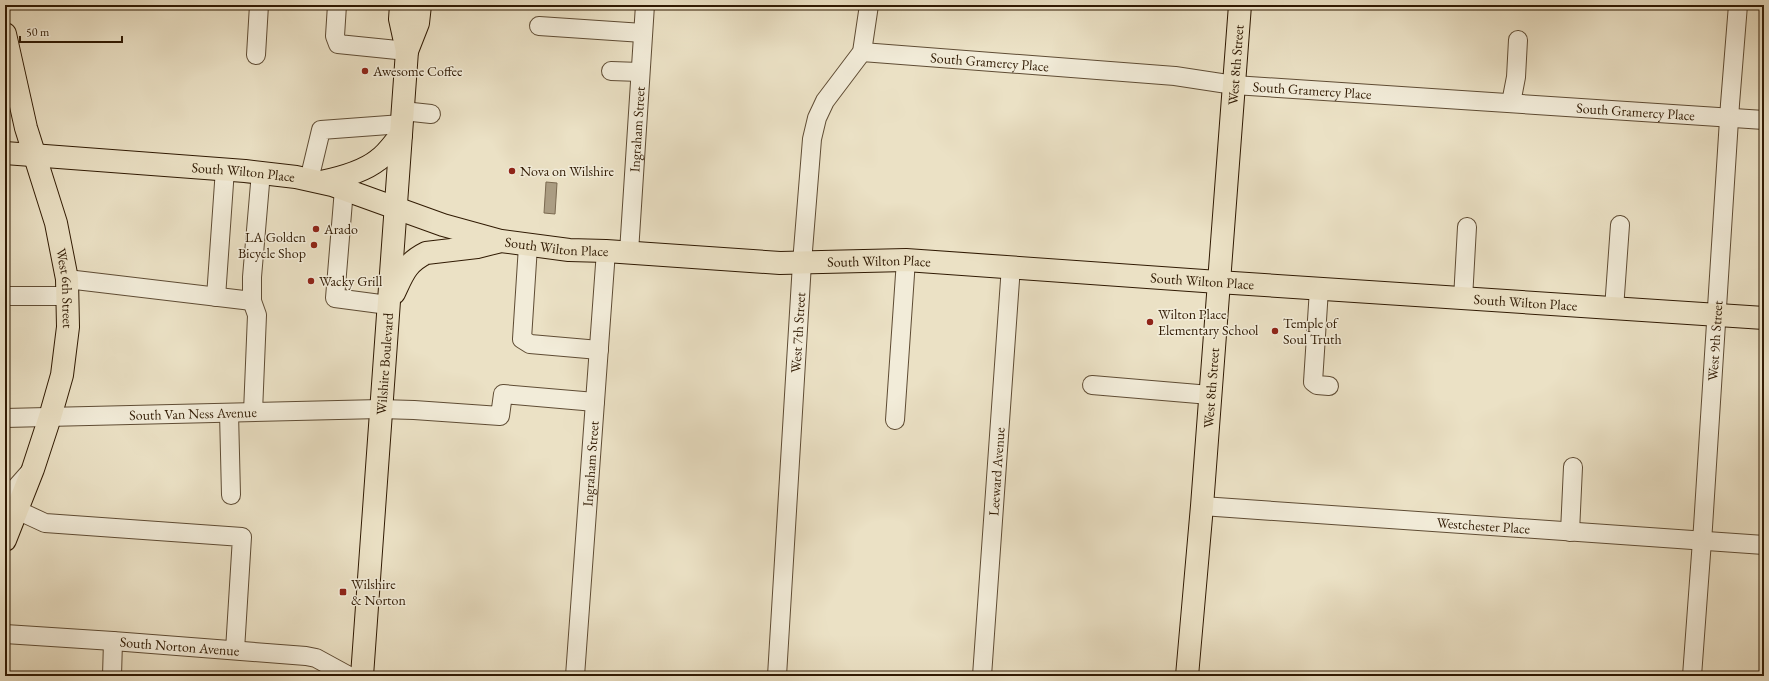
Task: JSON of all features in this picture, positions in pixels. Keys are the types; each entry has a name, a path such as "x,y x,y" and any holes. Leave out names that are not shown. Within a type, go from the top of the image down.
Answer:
{"main road":[{"name":"Wilshire Boulevard","path":"362,676 380,409 407,51 400,19 400,5"},
{"name":"Wilshire Boulevard","path":"407,51 418,23 420,5"},
{"name":"West 8th Street","path":"1187,676 1202,506 1240,5"},
{"name":"West 6th Street","path":"5,540 11,505 33,469 50,417 62,375 68,327 67,288 56,223 36,155 26,128 6,42"},
{"path":"315,181 344,176 379,160 402,124"},
{"name":"South Wilton Place","path":"5,153 261,172 315,181 344,189 443,225 500,241 528,246 569,250 629,252 780,263 906,260 1011,266 1463,299 1764,318"},
{"path":"388,305 406,267 426,253 477,247 500,241"}],"street":[{"path":"256,55 259,5"},
{"path":"337,5 335,36 338,44 407,51"},
{"name":"Ingraham Street","path":"629,252 644,5"},
{"name":"West 7th Street","path":"777,676 802,262 812,139 817,118 825,101 862,52 869,5"},
{"name":"West 9th Street","path":"1692,676 1718,315 1738,5"},
{"path":"539,26 643,33"},
{"path":"1511,103 1516,77 1518,40"},
{"name":"South Gramercy Place","path":"862,52 1175,76 1234,85 1764,120"},
{"path":"611,71 640,72"},
{"path":"315,181 321,130 402,124 431,114"},
{"path":"216,297 225,169"},
{"path":"253,412 257,315 252,301 252,277 261,172"},
{"path":"344,189 335,298 388,305"},
{"path":"1614,308 1620,225"},
{"path":"1463,299 1467,227"},
{"path":"528,246 522,339 530,344 599,350"},
{"name":"Ingraham Street","path":"575,676 606,251"},
{"path":"895,420 906,260"},
{"name":"Leeward Avenue","path":"982,676 1011,266"},
{"path":"5,296 67,288 216,297 252,301"},
{"path":"1319,289 1313,382 1317,385 1329,386"},
{"path":"1092,385 1210,395"},
{"name":"South Van Ness Avenue","path":"5,418 380,409 500,416 503,394 595,402"},
{"path":"229,413 231,495"},
{"path":"1570,532 1573,467"},
{"path":"11,505 45,523 242,537 235,650"},
{"name":"Westchester Place","path":"1202,506 1764,545"},
{"name":"South Norton Avenue","path":"5,634 113,640 316,658 349,676"},
{"path":"112,676 113,640"}],"shaded area":[{"path":"546,182 557,183 555,214 544,213"}],"place":[{"name":"Awesome Coffee","path":"365,71"},
{"name":"Nova on Wilshire","path":"512,171"},
{"name":"Arado","path":"316,229"},
{"name":"LA Golden Bicycle Shop","path":"314,245"},
{"name":"Wacky Grill","path":"311,281"},
{"name":"Wilton Place Elementary School","path":"1150,322"},
{"name":"Temple of Soul Truth","path":"1275,331"},
{"name":"Wilshire & Norton","path":"343,592"}]}
